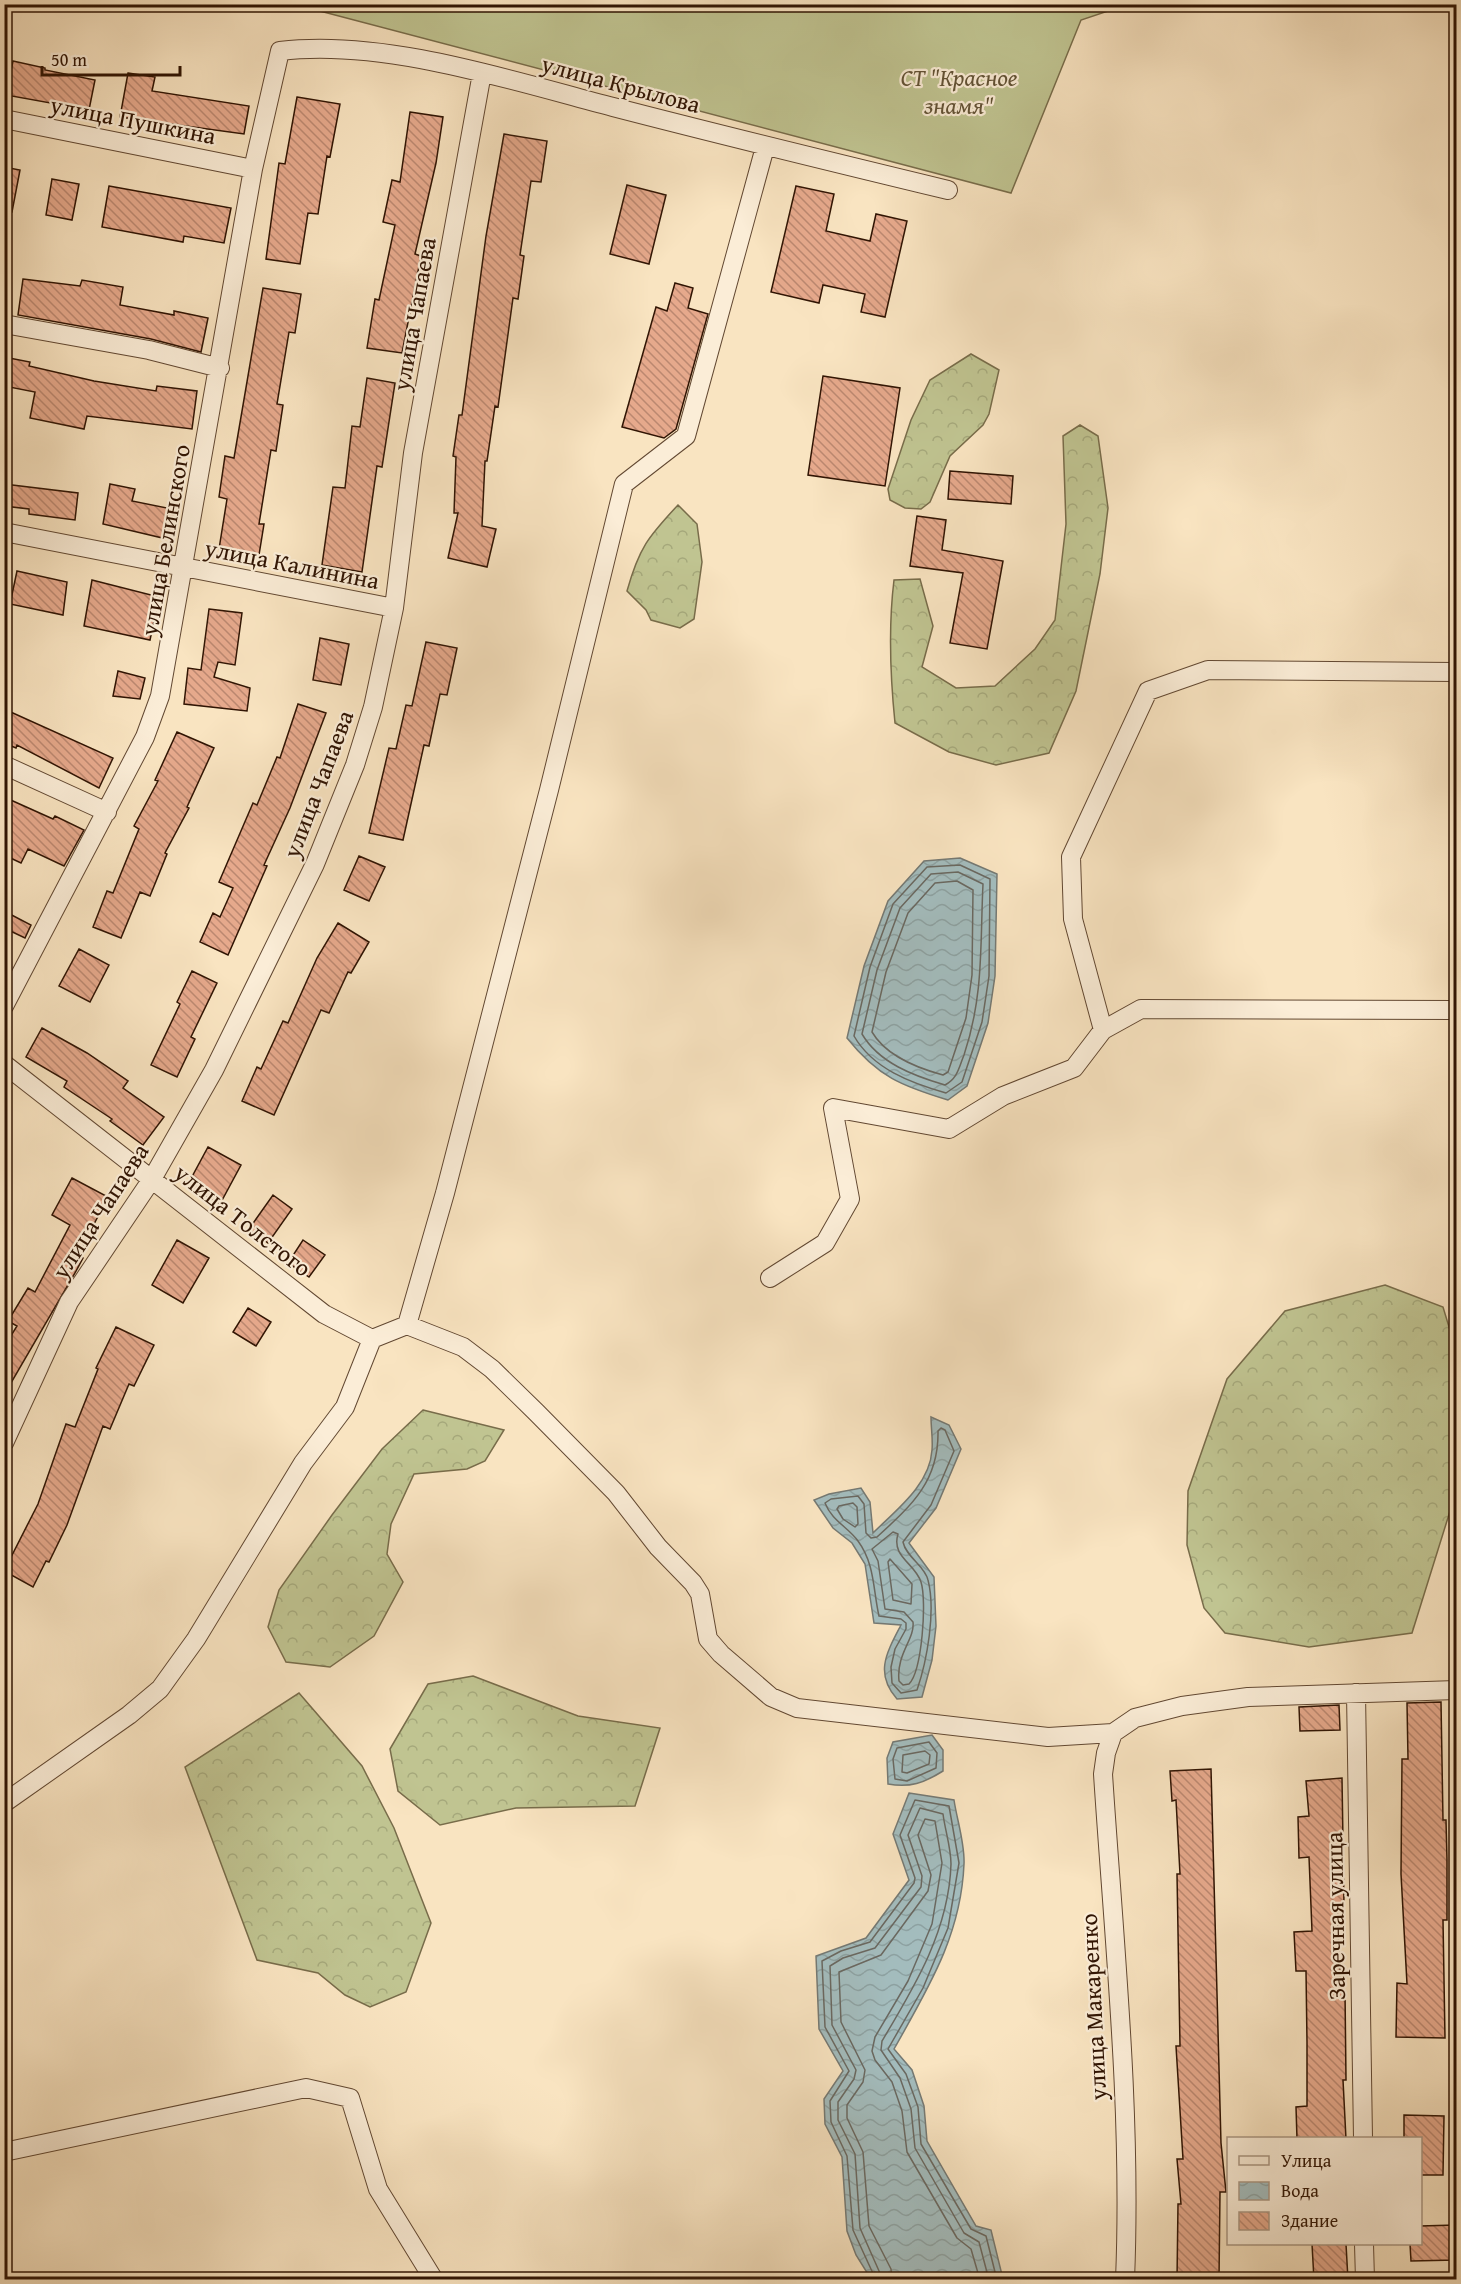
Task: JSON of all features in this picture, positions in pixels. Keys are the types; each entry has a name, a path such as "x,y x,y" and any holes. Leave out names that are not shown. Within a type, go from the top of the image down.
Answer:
{"street":[{"name":"улица Крылова","path":"280,51 310,48 372,52 482,73 765,147 948,190"},
{"name":"улица Белинского","path":"4,1006 145,737 160,696 175,624 182,567 220,368 253,168 280,51"},
{"name":"улица Чапаева","path":"4,1443 69,1302 152,1179 214,1070 319,854 361,746 373,707 394,608 413,453 482,73"},
{"name":"улица Пушкина","path":"4,119 253,168"},
{"path":"407,1324 445,1193 538,832 624,484 686,436 765,147"},
{"path":"4,324 149,350 220,368"},
{"name":"улица Калинина","path":"4,532 394,608"},
{"path":"1102,1030 1073,919 1071,857 1148,692 1208,670 1456,672"},
{"path":"4,765 107,812"},
{"path":"770,1278 825,1243 849,1199 832,1108 949,1129 1003,1096 1074,1068 1102,1030 1141,1009 1456,1010"},
{"name":"улица Толстого","path":"4,1064 324,1314 372,1339"},
{"path":"4,1803 129,1715 160,1689 196,1639 303,1464 345,1407 372,1339 407,1324 463,1347 492,1369 536,1412 616,1493 658,1547 693,1583 700,1594 708,1639 721,1654 771,1697 797,1708 1048,1737 1113,1733 1135,1718 1182,1706 1248,1697 1456,1690"},
{"name":"Заречная улица","path":"1356,1693 1362,2137"},
{"name":"улица Макаренко","path":"1113,1733 1106,1753 1103,1774 1123,2110 1127,2231 1125,2280"},
{"path":"4,2152 306,2088 350,2098 378,2189 434,2280"},
{"path":"1364,2245 1365,2280"}],"green space":[{"name":"СТ \"Красное знамя\"","path":"1126,4 1081,20 1011,193 297,5"},
{"path":"971,354 999,370 989,414 983,425 950,456 930,502 921,509 905,508 890,500 888,489 911,420 930,380"},
{"path":"1080,425 1098,436 1108,508 1100,574 1076,691 1049,753 996,765 949,752 895,723 890,652 894,580 920,579 933,626 922,667 956,688 995,686 1035,649 1055,620 1066,524 1063,436"},
{"path":"678,505 697,524 702,562 694,619 680,628 651,620 646,610 627,591 640,553 659,526"},
{"path":"1385,1285 1443,1307 1456,1350 1456,1492 1412,1633 1309,1647 1225,1633 1204,1608 1187,1545 1188,1491 1227,1379 1285,1311"},
{"path":"423,1410 504,1430 485,1461 467,1469 414,1474 391,1524 387,1554 403,1582 374,1636 330,1667 286,1662 268,1627 279,1590 382,1449"},
{"path":"473,1676 578,1716 660,1728 635,1806 516,1808 440,1825 398,1791 390,1749 428,1684"},
{"path":"299,1693 362,1766 394,1828 431,1923 406,1992 370,2007 345,1995 318,1973 257,1960 185,1767"}],"water":[{"path":"960,858 997,874 995,976 988,1023 967,1086 948,1100 904,1085 880,1071 847,1038 864,966 888,901 924,861"},
{"path":"931,1417 949,1425 961,1449 936,1508 909,1543 934,1577 936,1626 932,1660 922,1697 897,1699 890,1689 884,1671 891,1644 901,1625 874,1623 865,1564 852,1543 833,1528 814,1500 829,1494 861,1488 870,1502 873,1533 910,1496 925,1475 932,1450"},
{"path":"932,1735 943,1750 943,1771 917,1784 888,1784 887,1758 893,1742"},
{"path":"909,1793 954,1800 964,1864 957,1915 941,1961 894,2049 912,2070 924,2106 927,2141 976,2226 991,2230 1003,2279 871,2279 856,2255 847,2231 842,2157 825,2124 824,2099 843,2071 819,2029 816,1956 866,1938 909,1880 893,1834"}],"building":[{"path":"13,61 95,80 89,110 6,95"},
{"path":"128,73 155,77 152,91 249,106 244,134 120,117"},
{"path":"297,97 340,104 330,157 327,156 318,214 308,213 300,264 266,259 279,163 285,164"},
{"path":"410,112 443,117 436,163 415,254 421,256 402,353 367,348 375,299 379,300 395,225 383,222 392,180 400,182"},
{"path":"504,134 547,141 541,182 531,181 520,255 524,256 518,299 513,298 498,407 495,406 487,461 485,461 482,526 496,529 487,567 448,558 458,513 454,513 456,457 453,456 459,415 462,415 486,236"},
{"path":"4,167 20,170 12,212 4,212"},
{"path":"52,179 79,184 72,220 46,215"},
{"path":"627,185 666,195 649,264 610,254"},
{"path":"109,186 231,208 224,243 184,236 183,242 102,227"},
{"path":"796,186 834,194 826,231 870,241 876,214 907,221 885,317 861,312 865,294 823,285 819,303 771,292"},
{"path":"23,279 80,286 82,280 123,287 120,305 174,315 174,311 208,318 201,352 151,339 18,315"},
{"path":"675,283 693,288 688,308 708,314 676,429 664,438 622,427 656,307 667,311"},
{"path":"263,288 301,294 295,333 289,332 277,404 283,405 276,451 271,450 259,524 264,524 259,555 219,549 227,499 219,497 225,456 234,458"},
{"path":"4,357 30,362 29,366 94,381 156,391 157,386 197,391 192,429 87,416 84,429 30,418 35,392 4,386"},
{"path":"823,376 900,388 885,486 808,475"},
{"path":"367,378 395,383 382,467 377,466 362,572 322,565 333,487 345,488 352,426 360,427"},
{"path":"950,471 1013,476 1011,504 948,499"},
{"path":"4,484 78,493 75,520 29,514 29,509 4,506"},
{"path":"110,484 135,489 132,501 177,510 171,540 103,524"},
{"path":"917,516 946,520 942,550 1003,561 987,649 950,643 963,573 910,566"},
{"path":"17,571 67,582 63,615 10,604"},
{"path":"92,580 159,597 150,640 84,626"},
{"path":"209,609 242,613 235,665 218,662 214,677 250,688 247,711 184,704 188,668 201,670"},
{"path":"320,638 349,644 341,685 313,680"},
{"path":"426,642 457,648 447,695 440,694 429,746 424,745 403,840 369,833 389,748 396,749 406,705 412,706"},
{"path":"118,671 145,678 140,699 113,696"},
{"path":"298,704 326,713 290,808 264,865 267,866 228,955 200,942 213,913 220,917 233,888 219,882 253,803 257,805 277,757 280,758"},
{"path":"4,709 113,758 99,788 17,745 16,748 4,743"},
{"path":"177,732 214,748 187,807 189,808 165,853 167,854 150,896 140,892 121,938 93,927 107,891 113,893 139,829 134,826 158,781 155,780"},
{"path":"4,797 53,819 55,816 84,830 64,866 28,849 21,863 4,855"},
{"path":"359,856 385,867 369,901 344,890"},
{"path":"4,911 31,925 25,938 4,928"},
{"path":"338,923 369,942 351,973 348,972 329,1013 321,1010 274,1115 242,1101 257,1067 261,1069 283,1021 288,1023 317,958"},
{"path":"79,949 109,965 90,1002 59,986"},
{"path":"192,971 217,983 191,1037 195,1039 177,1077 151,1065 180,1004 177,1002"},
{"path":"42,1028 87,1053 128,1081 123,1088 164,1117 143,1145 110,1121 112,1119 64,1087 67,1081 26,1057"},
{"path":"208,1147 241,1165 220,1204 187,1186"},
{"path":"72,1178 108,1197 78,1255 83,1258 4,1395 4,1347 17,1326 8,1321 28,1288 35,1292 70,1225 52,1215"},
{"path":"273,1195 292,1209 268,1243 249,1229"},
{"path":"177,1240 209,1258 183,1303 152,1285"},
{"path":"303,1240 325,1255 309,1277 288,1263"},
{"path":"248,1308 271,1322 256,1346 233,1332"},
{"path":"116,1327 154,1345 134,1386 129,1384 110,1429 103,1426 67,1525 49,1562 46,1561 33,1587 4,1571 38,1504 66,1424 75,1427 98,1369 96,1368"},
{"path":"1441,1702 1443,1820 1446,1820 1447,1860 1447,1920 1443,1920 1445,2038 1396,2037 1397,1983 1407,1984 1401,1874 1402,1759 1408,1759 1407,1703"},
{"path":"1339,1705 1340,1730 1300,1731 1299,1707"},
{"path":"1211,1769 1221,2143 1226,2192 1220,2192 1219,2280 1177,2280 1178,2204 1181,2204 1177,2159 1183,2159 1176,2046 1180,2046 1177,1874 1180,1874 1176,1800 1172,1801 1170,1771"},
{"path":"1342,1778 1344,1906 1337,1906 1341,1992 1345,1991 1346,2080 1343,2080 1346,2137 1297,2137 1296,2107 1307,2106 1306,1971 1296,1971 1294,1932 1312,1931 1309,1857 1299,1858 1298,1817 1309,1816 1306,1781"},
{"path":"1404,2115 1444,2116 1443,2175 1422,2175 1422,2137 1404,2137"},
{"path":"1456,2225 1456,2260 1411,2261 1410,2245 1422,2245 1422,2226"},
{"path":"1312,2245 1346,2245 1348,2280 1314,2280"}]}
